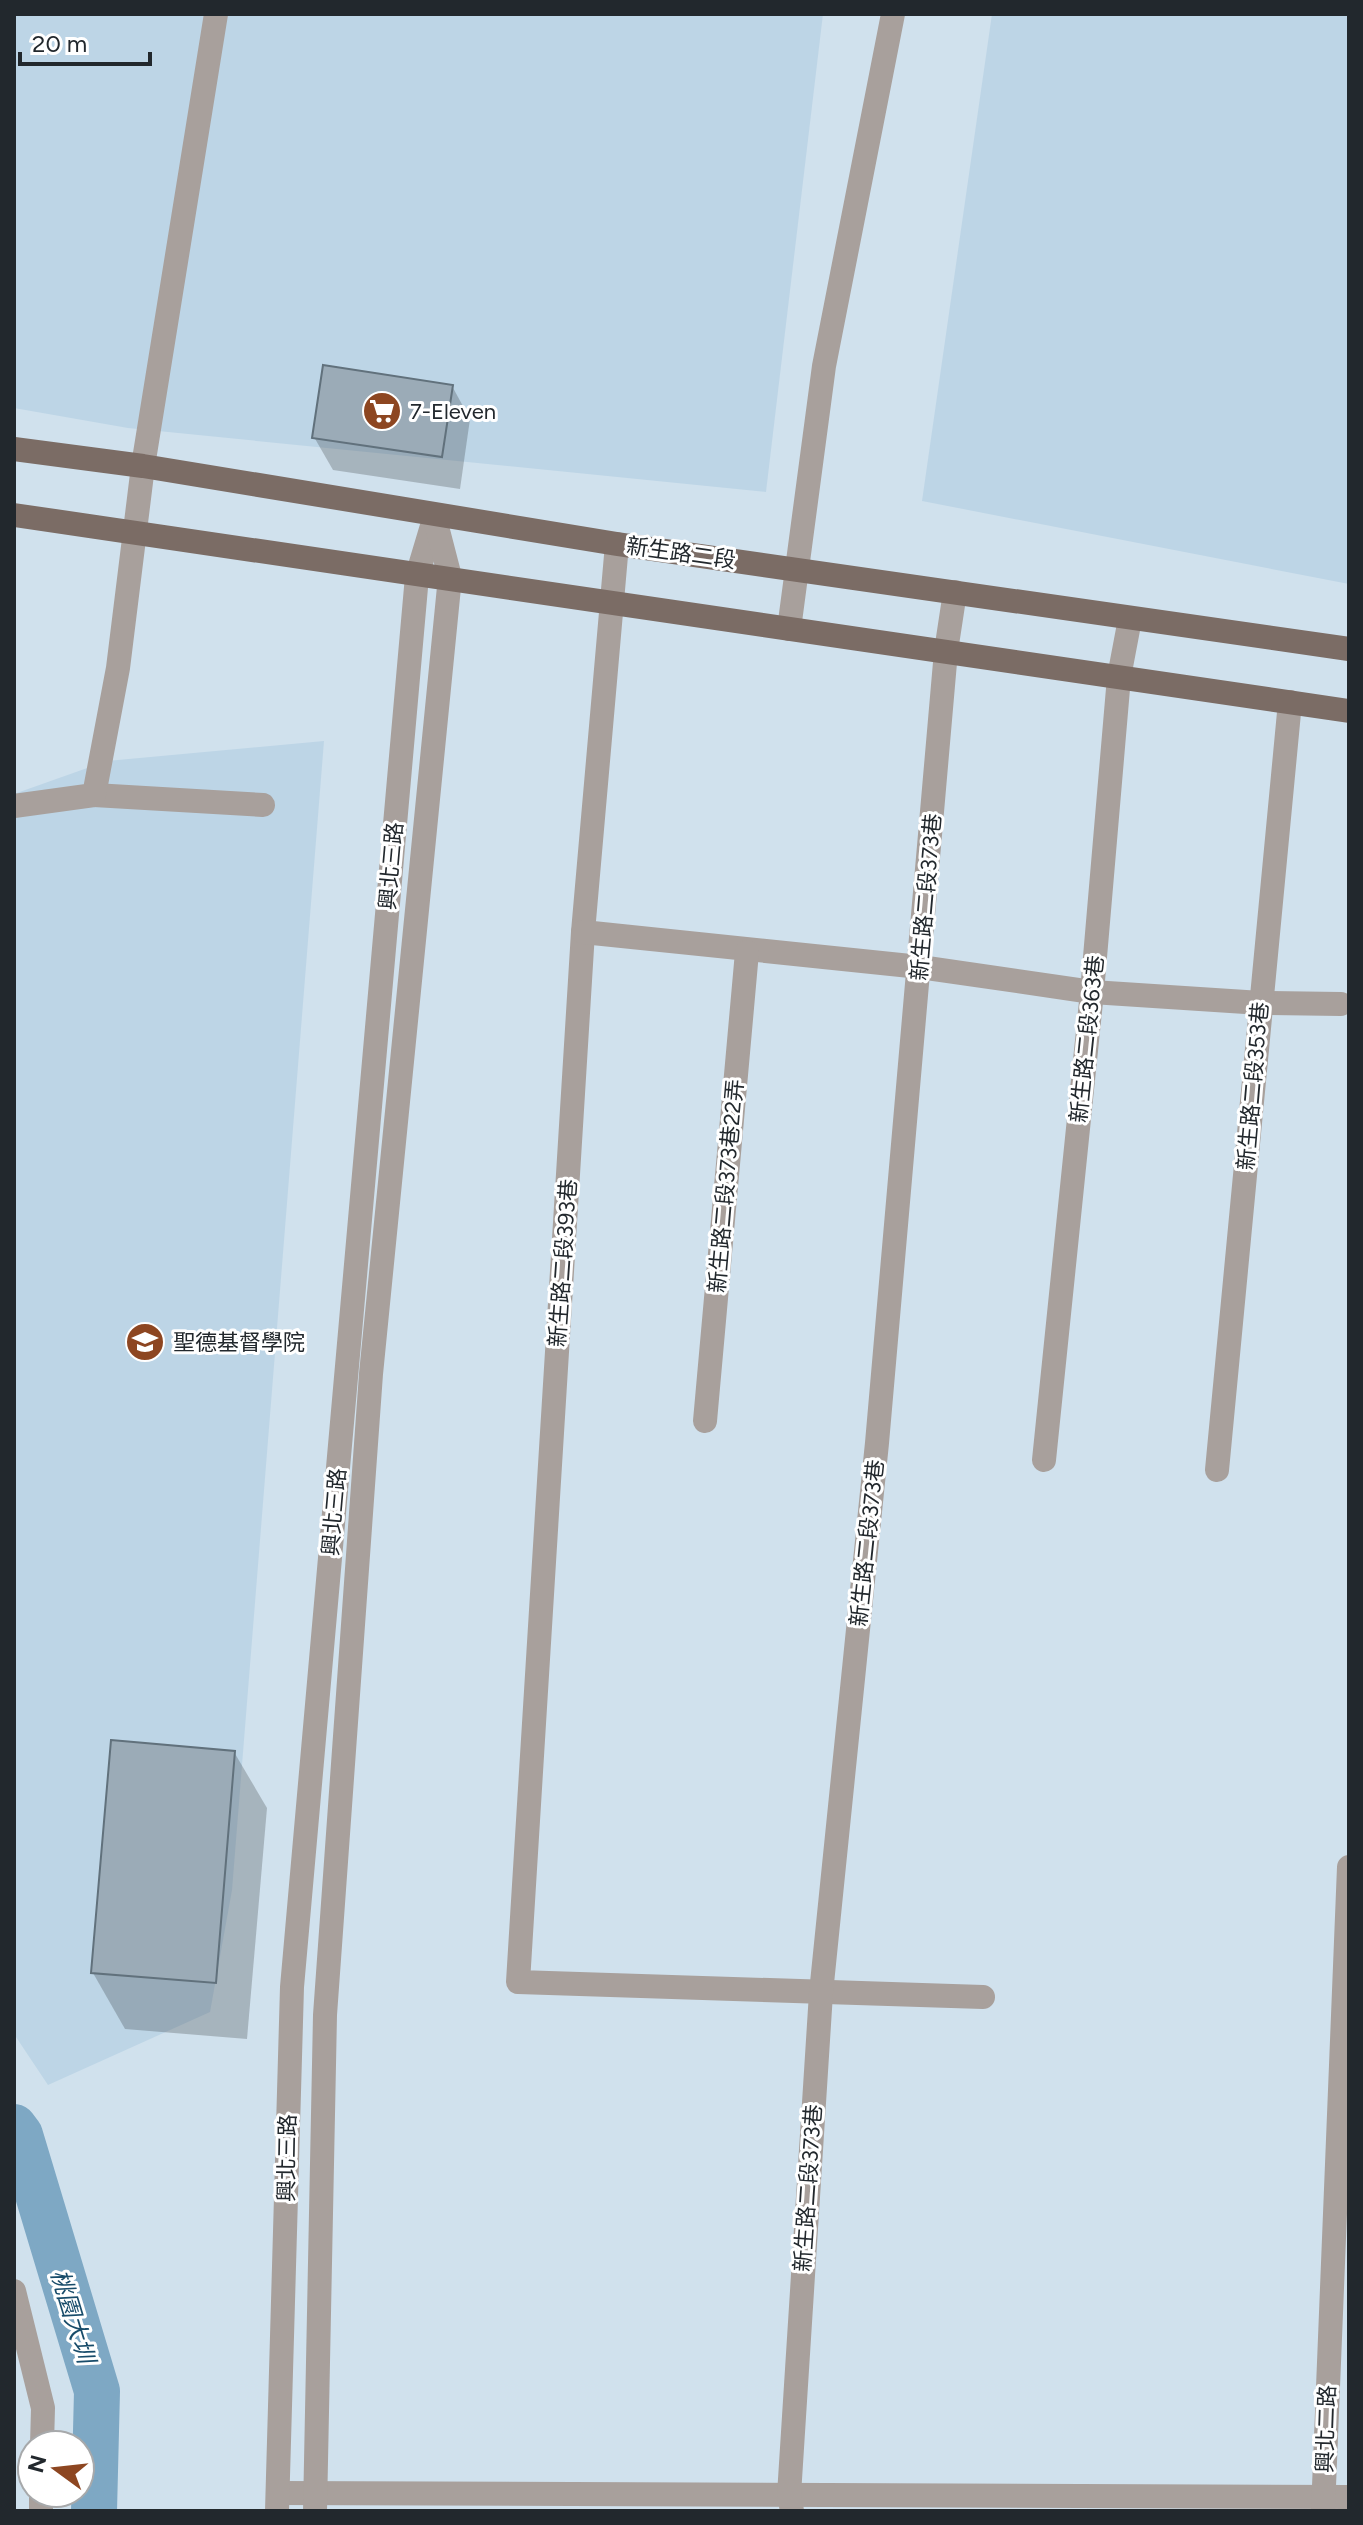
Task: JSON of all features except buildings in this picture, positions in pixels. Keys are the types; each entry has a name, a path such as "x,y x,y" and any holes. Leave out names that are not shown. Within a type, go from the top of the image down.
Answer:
{"main road":[{"name":"新生路二段","path":"14,449 143,466 617,544 1349,649"},
{"path":"14,515 1349,711"}],"street":[{"path":"94,795 118,668 143,466 216,14"},
{"path":"789,629 824,366 893,14"},
{"path":"316,2502 326,2000 371,1374 450,577 435,516"},
{"name":"興北三路","path":"278,2502 292,1987 417,576 435,516"},
{"name":"新生路二段393巷","path":"617,544 583,932 518,1982 821,1993"},
{"name":"新生路二段373巷","path":"790,2503 821,1993 879,1427 946,651 955,592"},
{"name":"新生路二段363巷","path":"1044,1460 1092,992 1119,677 1130,619"},
{"name":"新生路二段353巷","path":"1217,1470 1290,702"},
{"path":"14,806 94,795 263,805"},
{"path":"583,932 747,952 920,967 1092,992 1261,1003 1341,1004"},
{"name":"新生路二段373巷22弄","path":"705,1421 747,952"},
{"name":"興北二路","path":"1323,2504 1349,1867"},
{"path":"821,1993 983,1997"},
{"path":"14,2291 43,2408 42,2429"},
{"path":"278,2502 1323,2504 1349,2497"}],"shaded area":[{"path":"14,14 823,14 766,492 128,428 14,408"},
{"path":"992,14 1349,14 1349,584 922,501"},
{"name":"聖德基督學院","path":"324,741 232,1890 210,2012 48,2085 14,2034 14,794 107,761"}],"waterway":[{"name":"桃園大圳","path":"14,2127 20,2135 97,2391 94,2511"}],"place":[{"name":"7-Eleven","path":"382,411"},
{"name":"聖德基督學院","path":"145,1342"}]}
